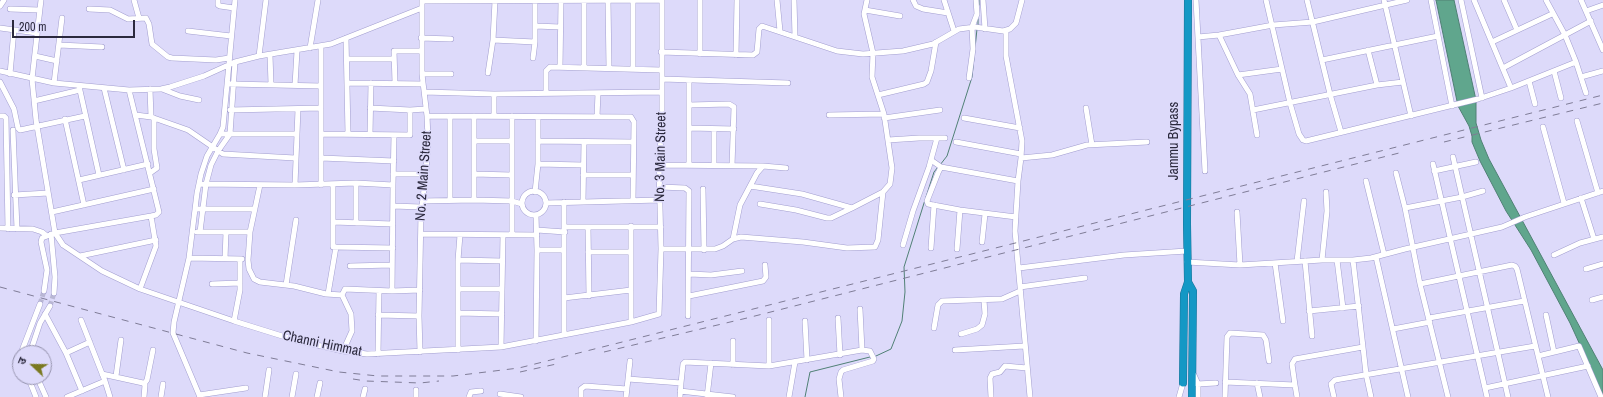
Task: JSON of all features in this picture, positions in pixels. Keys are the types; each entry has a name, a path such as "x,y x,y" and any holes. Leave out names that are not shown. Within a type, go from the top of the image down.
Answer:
{"highway":[{"name":"Jammu Bypass","path":"1183,383 1184,294 1188,282 1188,0"},
{"name":"Jammu Bypass","path":"1188,282 1193,291 1192,397"}],"street":[{"path":"0,6 4,0"},
{"path":"41,0 32,79 34,127 52,212 51,235 55,277 54,294"},
{"path":"134,0 139,18"},
{"path":"218,0 218,4 220,6 234,8"},
{"path":"235,0 229,58 232,64 228,110 224,134 203,166 199,209 195,232 178,302 173,333 199,396 246,388"},
{"path":"259,56 266,0"},
{"path":"310,48 318,0"},
{"path":"422,1 461,0 535,2 662,0"},
{"name":"No. 3 Main Street","path":"659,314 661,249 659,165 662,92 662,0"},
{"path":"700,0 700,54"},
{"path":"736,0 736,55"},
{"path":"777,0 780,31"},
{"path":"794,0 795,37"},
{"path":"760,204 831,218 883,192 890,184 892,168 884,116 872,77 873,53 865,19 867,0"},
{"path":"913,0 916,6 923,9 948,13"},
{"path":"944,0 954,31"},
{"path":"968,78 977,14 976,0"},
{"path":"983,0 984,29"},
{"path":"661,52 736,55 755,54 758,49 759,29 764,26 832,50 857,53 903,51 936,42 959,28 974,27 984,29 1010,29 1016,23 1022,0"},
{"path":"1196,0 1205,171"},
{"path":"1266,0 1290,103 1299,134 1303,140 1310,141 1341,132 1480,99 1512,88 1576,62"},
{"path":"1307,0 1341,132"},
{"path":"1198,37 1219,35 1273,25 1313,22 1384,3 1407,0"},
{"path":"1431,0 1453,106"},
{"path":"1461,0 1480,99"},
{"path":"1474,0 1512,88"},
{"path":"1504,0 1517,30"},
{"path":"1546,0 1552,14 1565,35 1586,93"},
{"path":"1580,0 1598,36 1603,50"},
{"name":"No. 2 Main Street","path":"420,352 419,316 421,207 426,174 427,116 422,74 422,1"},
{"path":"488,73 495,1"},
{"path":"560,67 561,1"},
{"path":"584,1 584,68"},
{"path":"608,1 609,68"},
{"path":"633,1 633,69"},
{"path":"533,58 536,26 535,2"},
{"path":"1384,3 1411,116"},
{"path":"1586,11 1603,5"},
{"path":"89,8 108,9 126,18 146,18 148,20 152,44 168,57 176,59 216,60 229,58"},
{"path":"14,30 5,73 79,88 129,90 161,89 204,76 232,64 259,56 321,46 346,38 422,8"},
{"path":"10,9 39,10"},
{"path":"865,10 900,16"},
{"path":"1492,42 1552,14"},
{"path":"54,84 62,18"},
{"path":"1503,68 1591,21"},
{"path":"536,26 560,27"},
{"path":"0,28 37,32"},
{"path":"1006,30 1006,56 1020,128 1021,156 1016,217 1024,346 1030,397"},
{"path":"188,31 231,36"},
{"path":"1598,36 1603,34"},
{"path":"1219,35 1238,75 1250,94 1257,135"},
{"path":"1322,60 1438,36"},
{"path":"346,38 348,134"},
{"path":"421,38 451,39"},
{"path":"492,40 535,42"},
{"path":"878,95 927,82 931,71 936,42"},
{"path":"59,45 102,47"},
{"path":"321,46 321,185"},
{"path":"1368,50 1377,85"},
{"path":"295,85 296,51"},
{"path":"395,83 394,51 422,51"},
{"path":"270,55 271,84"},
{"path":"35,56 57,61"},
{"path":"347,59 394,59"},
{"path":"546,93 546,71 550,67 661,70"},
{"path":"1238,75 1282,69"},
{"path":"1554,71 1561,98"},
{"path":"1581,77 1603,71"},
{"path":"422,74 451,74"},
{"path":"662,79 788,83"},
{"path":"689,81 689,165"},
{"path":"1530,81 1535,104"},
{"path":"0,82 14,108 18,130 16,195 17,229"},
{"path":"1253,110 1377,85 1403,82"},
{"path":"347,83 423,84"},
{"path":"370,134 371,83"},
{"path":"230,84 321,86"},
{"path":"34,101 79,88"},
{"path":"79,88 100,175"},
{"path":"104,88 124,170"},
{"path":"150,89 154,149 157,168 150,173"},
{"path":"161,89 180,96 199,100"},
{"path":"44,291 47,270 41,242 42,238 151,216 158,213 159,210 129,90"},
{"path":"424,92 494,94 662,92"},
{"path":"597,117 598,93"},
{"path":"494,94 494,116"},
{"path":"689,105 733,105 734,130 732,166"},
{"path":"228,110 321,108"},
{"path":"370,108 410,110 426,109"},
{"path":"1086,108 1092,145"},
{"path":"296,185 295,158 298,109"},
{"path":"215,148 224,134 223,126 228,110"},
{"path":"322,134 410,135 410,110"},
{"path":"829,114 884,116 940,110"},
{"path":"0,116 6,117 8,228"},
{"path":"6,131 18,130 65,119 86,116"},
{"path":"136,116 153,118 188,130 226,155 295,158"},
{"path":"427,116 631,117 634,122 632,175 633,200"},
{"path":"450,116 450,200"},
{"path":"474,116 474,200"},
{"path":"512,116 512,235"},
{"path":"535,192 538,164 538,117"},
{"path":"964,118 1020,128"},
{"path":"65,119 84,205"},
{"path":"1187,262 1240,265 1297,261 1353,260 1376,257 1512,223 1564,203 1600,192 1577,121"},
{"path":"1543,126 1564,203"},
{"path":"689,128 734,130"},
{"path":"714,130 714,165"},
{"path":"224,134 296,134"},
{"path":"392,291 394,135"},
{"path":"903,245 913,211 933,161 937,138"},
{"path":"888,140 945,138"},
{"path":"474,141 512,141"},
{"path":"538,141 633,142"},
{"path":"582,201 584,142"},
{"path":"956,142 1021,156 1052,154 1082,146 1147,142"},
{"path":"0,149 6,149"},
{"path":"1453,157 1478,272 1508,397"},
{"path":"321,158 394,161"},
{"path":"933,161 941,167 1018,181"},
{"path":"1434,171 1476,162"},
{"path":"79,180 148,164"},
{"path":"538,164 583,165"},
{"path":"1433,164 1487,397"},
{"path":"659,165 763,166 786,168"},
{"path":"733,238 740,205 763,166"},
{"path":"941,167 927,202 934,206 1016,217"},
{"path":"1396,173 1405,208 1420,284 1448,397"},
{"path":"393,174 426,174"},
{"path":"474,174 511,175"},
{"path":"583,175 632,175"},
{"path":"1366,181 1384,254"},
{"path":"202,184 333,185 356,183 393,185"},
{"path":"356,183 356,223"},
{"path":"195,232 202,184"},
{"path":"260,185 250,232 248,260 251,273 257,281 286,285 328,294 342,295"},
{"path":"333,185 333,247 393,248"},
{"path":"750,186 802,194 852,208"},
{"path":"660,187 685,188 690,191 688,249 690,274 688,316"},
{"path":"52,212 154,189"},
{"path":"703,189 704,250"},
{"path":"1405,208 1462,197 1483,191"},
{"path":"535,192 541,194 546,203 542,212 536,215 529,214 524,210 522,204 528,193 535,192"},
{"path":"661,249 704,250 718,248 733,238 741,237 857,248 872,248 878,240 883,192"},
{"path":"1322,260 1327,205 1326,192"},
{"path":"7,195 48,193"},
{"path":"1581,198 1594,239"},
{"path":"546,203 660,200"},
{"path":"422,201 512,201 522,204"},
{"path":"1297,261 1304,201"},
{"path":"564,202 564,335"},
{"path":"393,206 421,207"},
{"path":"931,248 934,206"},
{"path":"199,209 255,209"},
{"path":"957,249 960,210"},
{"path":"1237,212 1240,265"},
{"path":"982,242 985,214"},
{"path":"536,215 538,250 536,341"},
{"path":"140,289 155,250 156,240 151,216"},
{"path":"286,285 296,220"},
{"path":"333,222 393,224"},
{"path":"631,226 631,322"},
{"path":"421,234 512,235 588,227 660,227"},
{"path":"588,227 589,296"},
{"path":"0,228 37,230 51,235"},
{"path":"195,232 250,232"},
{"path":"225,259 226,232"},
{"name":"Channi Himmat","path":"51,235 63,245 102,271 140,289 295,340 343,351 378,354 501,347 631,322 659,314"},
{"path":"458,350 458,260 460,235"},
{"path":"501,347 503,235"},
{"path":"1554,255 1580,243 1603,237"},
{"path":"80,256 156,240"},
{"path":"328,294 336,247"},
{"path":"538,250 564,250"},
{"path":"1019,268 1124,254 1187,251"},
{"path":"588,252 631,252"},
{"path":"1376,257 1408,397"},
{"path":"189,258 248,260"},
{"path":"234,321 240,284 240,259"},
{"path":"458,260 502,261"},
{"path":"1337,260 1343,308"},
{"path":"1353,260 1366,374 1371,397"},
{"path":"1305,262 1312,336"},
{"path":"1275,263 1283,321"},
{"path":"1586,269 1603,264"},
{"path":"689,296 763,281 766,277 765,265"},
{"path":"1420,284 1512,265 1515,266 1548,397"},
{"path":"350,266 392,266"},
{"path":"690,274 711,275 742,271"},
{"path":"934,328 939,302 955,300 1002,299 1020,289 1085,278"},
{"path":"212,284 240,284"},
{"path":"458,288 502,289"},
{"path":"342,295 345,289 392,291 420,290"},
{"path":"378,354 379,290"},
{"path":"564,298 631,290"},
{"path":"342,295 351,314 352,331 343,351"},
{"path":"1592,300 1603,297"},
{"path":"961,334 977,329 982,324 985,314 984,300"},
{"path":"1393,329 1429,320 1524,301"},
{"path":"24,345 40,304"},
{"path":"33,345 40,323 50,306"},
{"path":"1309,311 1359,306"},
{"path":"860,309 862,350"},
{"path":"458,313 502,314"},
{"path":"45,314 66,353 82,391"},
{"path":"378,315 419,316"},
{"path":"1546,315 1554,352"},
{"path":"838,318 840,355"},
{"path":"80,320 90,342 110,397"},
{"path":"769,320 769,366"},
{"path":"805,321 807,360"},
{"path":"1225,397 1227,337 1230,334 1263,335 1266,340 1269,361"},
{"path":"116,376 121,340"},
{"path":"733,364 734,341"},
{"path":"66,353 90,342"},
{"path":"955,350 1024,346"},
{"path":"1334,397 1331,386 1333,381 1366,374 1535,346"},
{"path":"1538,356 1579,346 1601,397"},
{"path":"1297,397 1292,364 1295,359 1363,347"},
{"path":"144,397 144,384 147,380 153,350"},
{"path":"680,397 683,363 686,362 769,366 862,350 870,351 874,356 873,361 843,370 841,372 839,379 841,397"},
{"path":"626,397 630,361"},
{"path":"789,397 795,362"},
{"path":"707,396 711,363"},
{"path":"1485,388 1543,377 1588,366"},
{"path":"991,397 990,382 992,374 1000,372 1003,367 1027,368"},
{"path":"265,397 269,370"},
{"path":"1192,373 1197,384 1198,397"},
{"path":"102,374 116,376 144,384"},
{"path":"292,397 296,374"},
{"path":"628,379 681,383"},
{"path":"67,397 105,382"},
{"path":"1225,382 1295,385"},
{"path":"317,397 320,383"},
{"path":"1179,397 1183,383"},
{"path":"1197,384 1216,383"},
{"path":"1257,383 1260,397"},
{"path":"161,397 163,384"},
{"path":"31,385 36,397"},
{"path":"41,385 46,397"},
{"path":"581,397 581,389 585,386 627,389"},
{"path":"364,397 365,389"},
{"path":"416,390 417,397"},
{"path":"469,397 471,392 481,391"},
{"path":"680,391 707,396 733,397"},
{"path":"500,394 521,397"}],"shaded area":[{"path":"1436,0 1454,0 1476,100 1476,123 1481,140 1489,159 1603,370 1603,395 1570,323 1531,250 1506,211 1480,161 1472,142 1469,126 1458,106"}],"waterway":[{"path":"979,0 979,5"},
{"path":"978,19 978,25"},
{"path":"940,165 947,156 972,77 977,29"},
{"path":"926,197 934,172 938,167"},
{"path":"876,356 891,349 902,321 905,292 904,267 925,200"},
{"path":"805,397 810,372 870,357"}],"tunnel":[{"path":"40,304 44,291"},
{"path":"50,306 54,293"}],"railway":[{"path":"0,287 247,353 339,372 378,376 453,376 519,368 1603,95"},
{"path":"1444,142 1603,103"},
{"path":"604,352 747,318 1403,152"},
{"path":"520,372 561,363"},
{"path":"353,379 366,381 420,383 439,381"}]}
